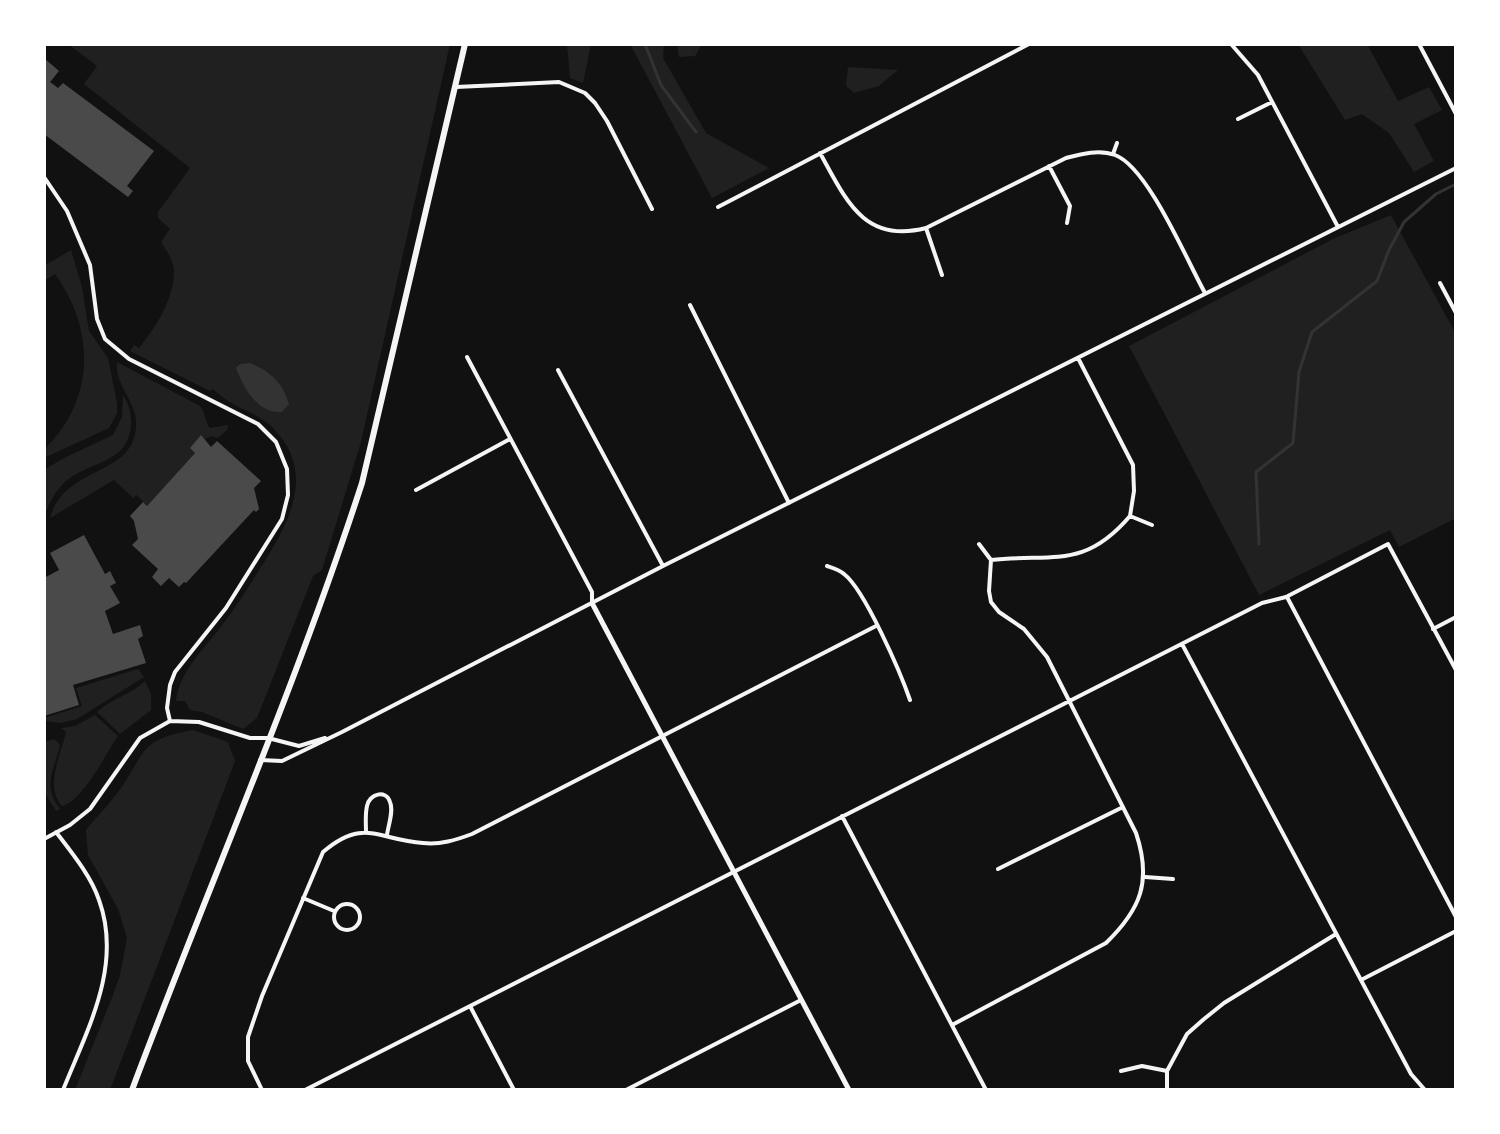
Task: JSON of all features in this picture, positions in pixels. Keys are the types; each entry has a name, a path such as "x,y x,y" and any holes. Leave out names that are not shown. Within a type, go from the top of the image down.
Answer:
{"main road":[{"path":"132,1090 342,546 362,483 465,44"}],"street":[{"path":"718,207 1029,44"},
{"path":"1231,44 1258,75 1338,227"},
{"path":"1419,44 1456,114"},
{"path":"456,87 559,82 585,93 607,121 652,209"},
{"path":"1238,119 1272,102"},
{"path":"1113,154 1117,143"},
{"path":"820,153 852,208 869,223 888,231 909,232 926,228 1049,166 1084,153 1113,154 1131,165 1145,182 1205,293"},
{"path":"1049,166 1070,206 1067,223"},
{"path":"260,760 282,761 342,732 663,566 1456,168"},
{"path":"44,177 67,211 90,265 101,333 116,349 145,368 258,424 281,450 287,469 288,495 282,519 226,608 175,672 167,708 170,721"},
{"path":"926,228 942,275"},
{"path":"1440,283 1456,313"},
{"path":"690,305 789,503"},
{"path":"467,357 592,592 592,603 849,1090"},
{"path":"991,560 1085,553 1101,544 1130,516 1134,491 1133,465 1078,358"},
{"path":"558,370 663,566"},
{"path":"416,490 510,439"},
{"path":"1130,516 1152,525"},
{"path":"952,1025 1106,943 1134,909 1145,877 1143,853 1071,702 1034,640 991,602 991,560 979,544"},
{"path":"305,1090 1262,603 1286,597 1388,544 1456,670"},
{"path":"827,566 844,573 857,588 899,666 910,700"},
{"path":"1286,597 1456,917"},
{"path":"1433,629 1456,617"},
{"path":"262,1090 248,1061 248,1037 262,996 323,852 339,839 366,832 438,844 472,834 876,626"},
{"path":"1182,644 1411,1074 1425,1090"},
{"path":"44,839 70,825 90,809 140,738 170,721 199,722 250,738 268,738 299,746 342,732"},
{"path":"366,832 368,802 373,796 381,795 388,798 391,806 387,835"},
{"path":"998,869 1123,807"},
{"path":"842,816 986,1090"},
{"path":"56,832 92,884 100,902 107,945 103,987 63,1090"},
{"path":"1145,877 1173,879"},
{"path":"303,898 335,911"},
{"path":"344,903 352,904 360,914 359,922 350,930 342,929 334,920 335,911 344,903"},
{"path":"1361,980 1456,931"},
{"path":"1167,1090 1167,1071 1187,1034 1224,1003 1336,934"},
{"path":"626,1090 801,1000"},
{"path":"470,1006 514,1090"},
{"path":"1121,1071 1142,1066 1167,1071"}],"shaded area":[{"path":"68,44 450,44 361,442 322,570 313,576 257,718 243,729 190,710 185,701 176,701 178,690 187,671 236,606 281,533 294,498 294,463 286,445 261,418 212,389 210,391 130,351 134,345 139,348 152,331 171,292 174,267 161,242 170,229 158,218 158,212 190,168 84,84 97,66"},
{"path":"567,44 591,44 583,83 570,78"},
{"path":"630,44 664,44 663,58 706,133 769,168 712,198"},
{"path":"677,44 702,44 695,56 679,57"},
{"path":"1298,44 1367,44 1398,101 1429,87 1442,110 1414,124 1434,161 1414,172 1389,133 1362,114 1345,120"},
{"path":"848,67 898,70 879,86 854,93 846,86"},
{"path":"1391,215 1456,334 1456,518 1399,547 1390,530 1259,595 1129,346 1333,239"},
{"path":"71,250 82,287 89,331 108,358 117,413 109,428 44,458 44,450 73,409 81,387 84,365 78,319 68,296 55,274 44,281 44,266"},
{"path":"117,362 200,406 210,428 228,425 227,430 218,438 212,436 205,439 201,436 190,448 195,453 147,506 137,495 133,498 114,480 50,518 69,488 111,464 132,443 136,418 119,378"},
{"path":"250,363 270,374 283,390 289,404 282,412 265,409 247,391 236,368 240,364"},
{"path":"123,395 131,421 128,438 122,448 63,484 44,517 44,470 113,435 122,417"},
{"path":"138,669 144,677 77,719 60,723 44,721 44,718 82,706 76,688"},
{"path":"145,681 151,694 151,710 120,734 97,712"},
{"path":"95,715 118,736 86,787 62,806 54,789 66,732 61,728 75,726"},
{"path":"193,730 228,742 235,761 110,1090 75,1090 120,975 127,938 118,909 88,855 86,830 151,745 174,734"},
{"path":"54,739 60,745 50,784 60,809 56,811 44,792 44,742"}],"building":[{"path":"44,58 59,71 50,82 58,88 63,83 154,151 127,186 133,191 128,197 44,134"},
{"path":"201,435 211,447 217,441 261,481 254,488 259,509 254,510 186,583 179,587 169,578 161,586 152,577 158,569 132,545 138,539 130,516 143,502 147,506 195,453 190,448"},
{"path":"84,535 105,574 110,571 116,583 110,586 120,603 105,611 113,634 140,625 143,636 138,639 146,663 73,685 79,705 44,716 44,578 59,570 50,553"}],"waterway":[{"path":"645,44 661,85 696,132"},
{"path":"1259,544 1256,472 1293,443 1299,372 1312,332 1377,281 1404,222 1436,194 1456,184"}]}
